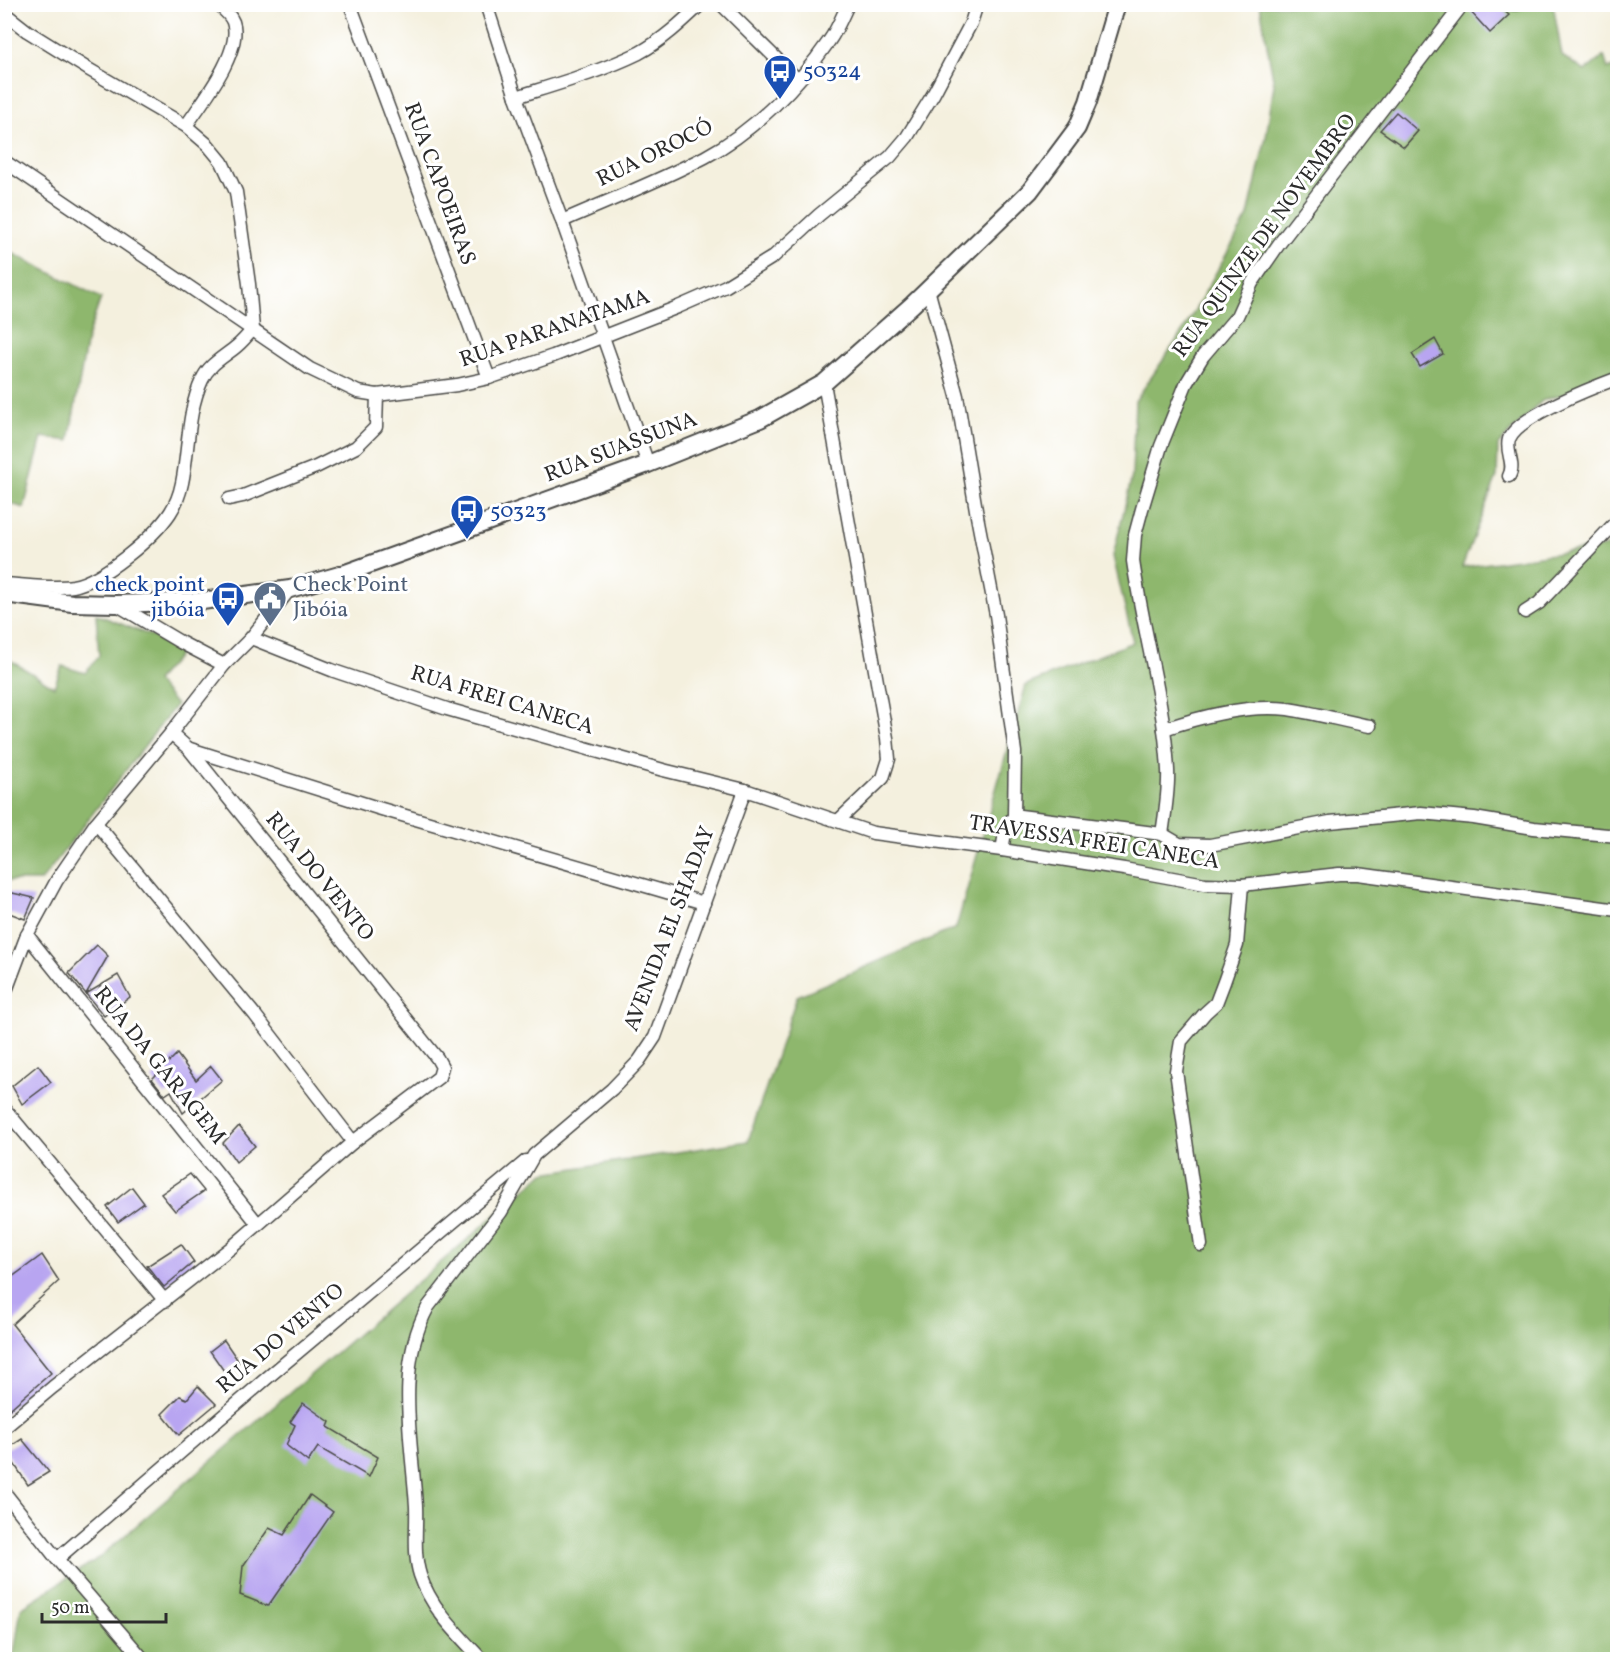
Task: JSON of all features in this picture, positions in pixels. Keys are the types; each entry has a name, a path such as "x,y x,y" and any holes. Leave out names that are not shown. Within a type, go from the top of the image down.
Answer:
{"street":[{"path":"186,126 209,92 232,50 233,22 217,4"},
{"name":"RUA CAPOEIRAS","path":"350,4 489,378"},
{"path":"486,4 516,98 648,464"},
{"path":"516,98 611,65 639,52 672,32 701,4"},
{"path":"721,4 798,80"},
{"name":"RUA OROCÓ","path":"562,221 707,156 761,117 798,80 830,40 848,4"},
{"name":"RUA PARANATAMA","path":"4,161 310,369 358,392 377,395 457,385 489,378 553,356 678,308 726,286 773,258 819,215 890,158 907,138 934,93 971,22 977,4"},
{"name":"RUA SUASSUNA","path":"4,594 72,603 116,604 202,601 290,589 343,574 648,464 760,419 824,383 928,289 1030,191 1077,128 1088,102 1117,4"},
{"name":"RUA QUINZE DE NOVEMBRO","path":"1162,834 1168,772 1164,729 1133,561 1135,535 1161,446 1186,384 1203,356 1237,315 1252,283 1279,244 1463,4"},
{"path":"1512,4 1518,4"},
{"path":"4,13 27,31 186,126 208,145 222,162 236,192 253,329 240,344 218,359 202,380 192,414 179,494 171,512 155,530 124,558 93,579 73,586 4,584"},
{"path":"928,289 957,396 996,615 1015,752 1014,816 1008,824 1002,850"},
{"path":"1509,476 1512,469 1509,440 1516,430 1548,409 1577,394 1617,378"},
{"path":"824,383 889,759 883,778 839,820"},
{"path":"229,499 243,496 316,467 356,447 376,427 377,395"},
{"path":"1525,612 1539,603 1617,520"},
{"path":"4,996 27,934 57,880 96,823 224,665 251,638 290,589"},
{"path":"116,604 224,665"},
{"name":"RUA FREI CANECA","path":"251,638 334,671 447,709 663,770 745,790"},
{"path":"1164,729 1190,720 1257,708 1288,709 1370,726"},
{"name":"RUA DO VENTO","path":"171,733 189,749 431,1049 442,1067 439,1077 353,1142"},
{"path":"189,749 704,903"},
{"name":"TRAVESSA FREI CANECA","path":"745,790 873,832 1124,869 1205,884 1242,885 1358,874 1617,910"},
{"name":"AVENIDA EL SHADAY","path":"482,1659 442,1616 420,1575 416,1556 416,1509 408,1424 413,1350 419,1324 428,1307 501,1212 534,1155 612,1089 639,1061 655,1037 745,790"},
{"path":"1014,816 1162,834 1179,844 1210,846 1330,822 1420,813 1617,836"},
{"path":"4,1428 52,1387 165,1301 353,1142 255,1015 96,823"},
{"path":"1201,1245 1176,1071 1181,1041 1216,1003 1224,982 1237,945 1242,885"},
{"name":"RUA DA GARAGEM","path":"27,934 258,1224"},
{"path":"4,1108 165,1301"},
{"name":"RUA DO VENTO","path":"57,1559 267,1378 534,1155"},
{"path":"4,1492 57,1559 144,1659"}],"green space":[{"path":"1260,5 1551,5 1554,9 1562,56 1585,71 1604,56 1608,69 1617,66 1617,374 1598,383 1542,401 1498,445 1497,476 1462,567 1617,545 1617,1659 13,1660 21,1608 100,1557 544,1173 748,1141 797,996 956,928 1026,685 1133,642 1113,556 1132,476 1135,401 1183,331 1248,216 1266,137 1274,84"},
{"path":"4,249 101,298 87,338 69,441 42,437 24,508 5,502"},
{"path":"96,614 152,636 181,653 156,681 176,705 41,881 5,881 5,657 54,687 62,666 85,673 99,656"}],"building":[{"path":"1471,4 1496,4 1509,15 1490,33 1469,10"},
{"path":"1396,112 1418,131 1404,147 1380,130"},
{"path":"1435,339 1443,354 1420,367 1412,354"},
{"path":"4,891 34,898 25,919 4,911"},
{"path":"97,945 108,956 86,994 69,973"},
{"path":"118,975 130,997 104,1016 86,994"},
{"path":"177,1054 196,1080 211,1066 222,1080 183,1113 171,1091 165,1095 152,1079"},
{"path":"38,1065 51,1082 22,1104 12,1086"},
{"path":"239,1126 255,1146 236,1162 223,1143"},
{"path":"190,1174 204,1191 175,1211 161,1194"},
{"path":"132,1187 144,1203 118,1222 107,1207"},
{"path":"181,1244 194,1262 164,1287 147,1266"},
{"path":"42,1255 59,1281 12,1324 51,1373 4,1414 4,1283"},
{"path":"224,1340 239,1362 224,1371 210,1351"},
{"path":"198,1386 216,1404 179,1435 162,1414 180,1396 187,1399"},
{"path":"303,1403 330,1422 328,1427 378,1457 369,1477 318,1447 308,1462 286,1445 295,1425 290,1422"},
{"path":"22,1439 49,1472 28,1485 5,1450"},
{"path":"310,1495 333,1512 268,1606 240,1595 243,1566 269,1528 284,1535"}],"place":[{"name":"50324","path":"780,100"},
{"name":"50323","path":"467,540"},
{"name":"check point jibóia","path":"228,627"},
{"name":"Check Point Jibóia","path":"270,627"}]}
